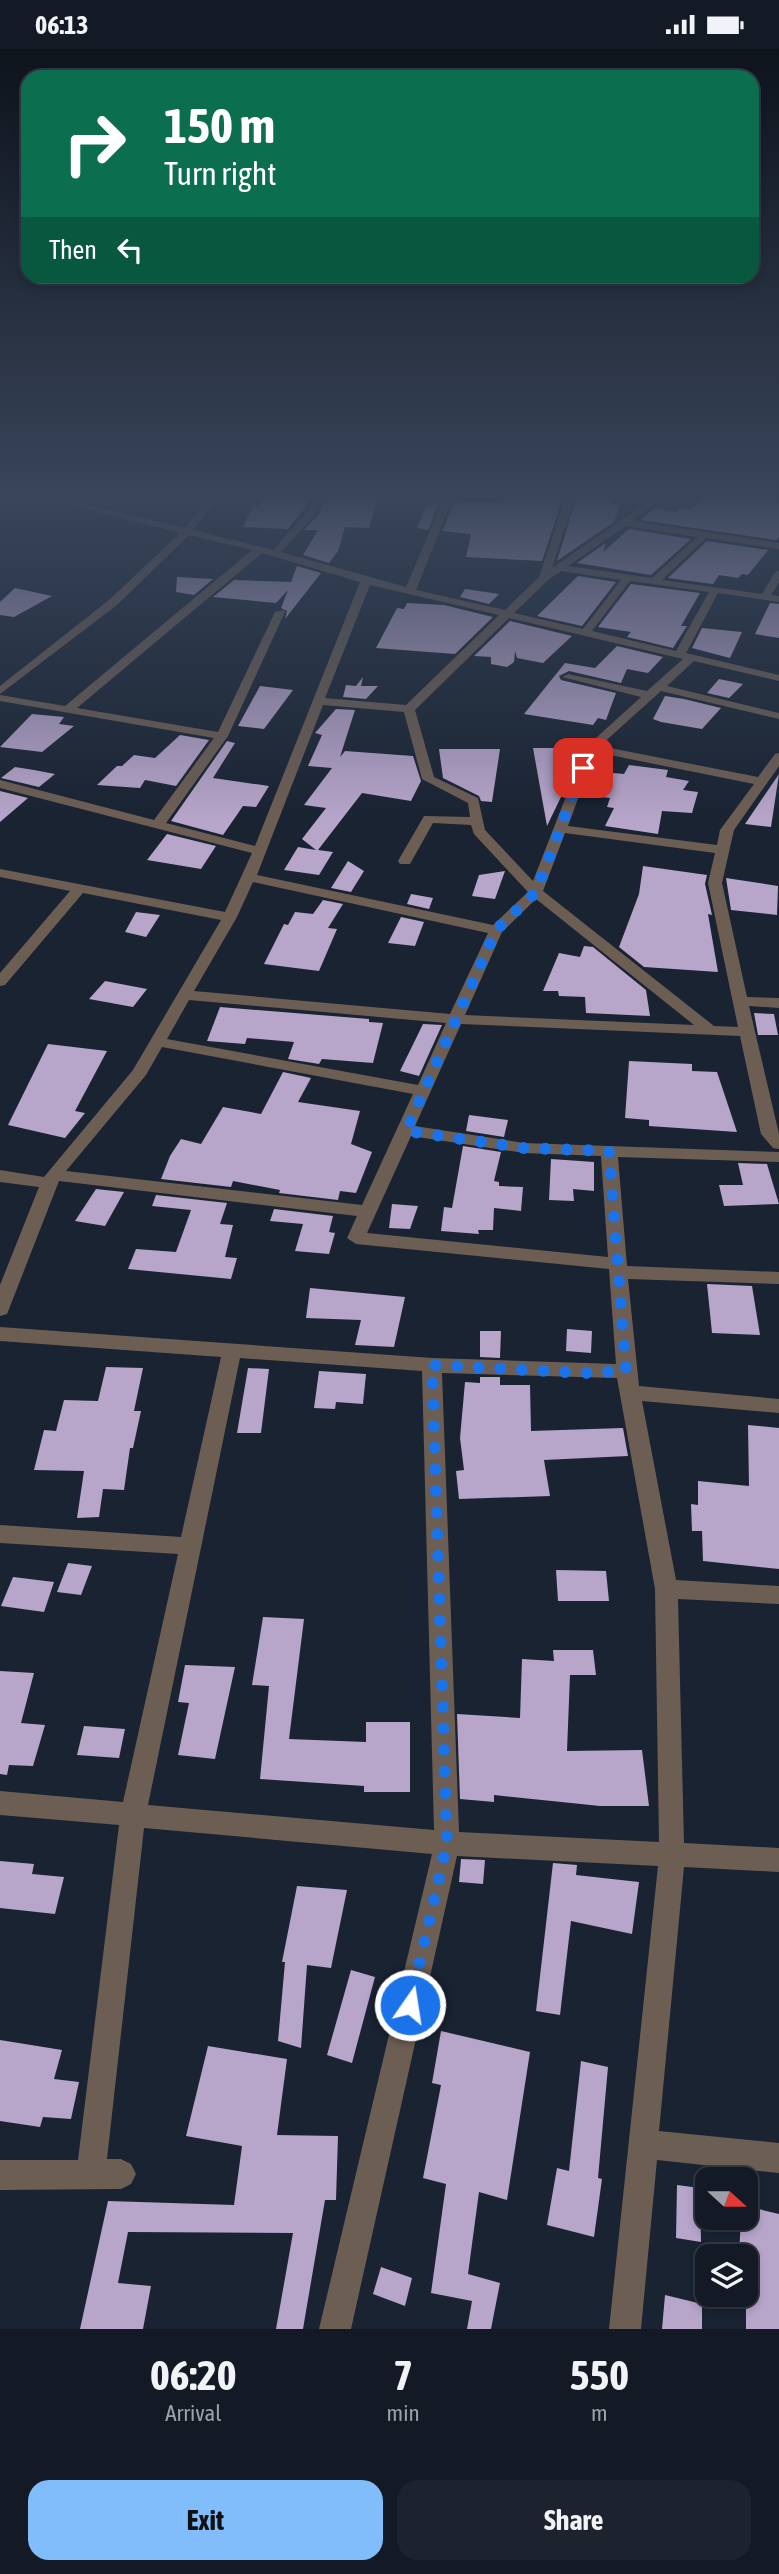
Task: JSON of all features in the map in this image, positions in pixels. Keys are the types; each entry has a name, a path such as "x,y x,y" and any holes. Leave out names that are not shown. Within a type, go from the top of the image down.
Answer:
{"street":[{"path":"0,691 109,606"},
{"path":"68,709 191,606"},
{"path":"0,1309 51,1179 140,1072 160,1042 230,917 260,851 356,606"},
{"path":"479,606 779,678"},
{"path":"319,701 409,709 516,606"},
{"path":"586,632 606,606"},
{"path":"708,606 686,655 654,691 591,748 536,892 496,930 356,1238 618,1268 779,1278"},
{"path":"158,824 222,736 280,612"},
{"path":"568,677 779,716"},
{"path":"0,698 222,736"},
{"path":"409,709 428,779 474,801 478,831 536,892 711,1031"},
{"path":"591,748 760,781"},
{"path":"776,1138 747,1033 715,883 727,830 779,757"},
{"path":"0,784 260,851"},
{"path":"405,861 429,820 477,821"},
{"path":"561,829 723,850"},
{"path":"0,873 230,917"},
{"path":"249,877 496,930"},
{"path":"0,982 80,888"},
{"path":"186,995 457,1019 747,1033"},
{"path":"740,1001 779,1003"},
{"path":"160,1042 425,1091"},
{"path":"406,1131 524,1148 779,1157"},
{"path":"609,1151 626,1371 667,1589 672,1856 625,2329"},
{"path":"0,1176 368,1212"},
{"path":"0,1334 432,1365 584,1373 626,1371"},
{"path":"91,2174 133,1815 232,1351"},
{"path":"335,2329 447,1843 432,1365"},
{"path":"630,1393 779,1406"},
{"path":"0,1534 190,1546"},
{"path":"667,1589 779,1595"},
{"path":"0,1803 447,1843 779,1860"},
{"path":"643,2144 779,2158"},
{"path":"0,2175 121,2174"}],"building":[{"path":"0,606 33,606 14,617 0,615"},
{"path":"295,606 285,619 287,611 281,608"},
{"path":"405,606 450,606 493,617 455,654 376,648 397,608 404,609"},
{"path":"547,606 597,606 582,626 537,616"},
{"path":"614,606 692,606 681,626 687,626 673,648 627,637 631,632 598,627"},
{"path":"768,606 779,606 779,638 755,634"},
{"path":"510,621 572,636 543,663 517,658 515,651 514,662 507,667 491,664 491,657 474,656"},
{"path":"702,628 742,632 730,658 692,648"},
{"path":"617,646 663,657 648,673 627,669 621,683 569,671 559,676 561,680 616,693 606,720 598,718 593,725 524,714 565,663 595,668"},
{"path":"363,677 361,686 378,686 366,699 343,697 346,685 356,686"},
{"path":"719,679 743,684 729,698 707,693"},
{"path":"260,686 293,690 264,729 238,726"},
{"path":"665,696 721,708 702,729 661,722 653,719"},
{"path":"336,709 355,710 340,757 345,751 413,756 421,781 411,801 362,793 318,850 333,852 319,875 284,870 298,847 316,850 302,839 326,808 304,805 332,768 308,766 322,735 315,733"},
{"path":"32,714 64,717 59,724 74,726 42,752 0,747"},
{"path":"180,735 209,740 176,786 145,780 140,788 97,785 117,766 122,766 134,755 155,758"},
{"path":"227,741 235,743 213,778 269,786 256,807 243,806 223,835 171,821"},
{"path":"533,748 575,748 560,768 574,770 547,826"},
{"path":"439,749 500,749 492,802 481,801 479,796 443,778"},
{"path":"629,765 668,770 666,777 689,781 683,790 698,792 692,813 662,811 658,834 605,826 614,808 607,807 610,798 582,795 591,771 624,774"},
{"path":"15,767 55,774 39,787 1,778"},
{"path":"779,774 771,827 745,824"},
{"path":"0,791 28,798 0,822"},
{"path":"167,834 216,846 201,869 147,860"},
{"path":"348,861 364,871 351,892 331,888"},
{"path":"643,866 707,875 705,884 712,915 708,914 718,972 644,967 619,947 639,894"},
{"path":"505,871 495,899 472,896 479,875"},
{"path":"726,878 778,886 777,915 731,910"},
{"path":"411,894 433,898 429,909 407,904"},
{"path":"323,900 343,904 328,928 337,929 319,971 264,964 284,924 288,925 295,912 313,914"},
{"path":"136,912 160,915 146,937 125,932"},
{"path":"401,917 424,922 415,946 388,943"},
{"path":"584,946 593,947 646,990 650,1016 586,1013 585,997 559,996 558,991 543,991 559,953 580,957"},
{"path":"105,981 147,989 133,1007 89,999"},
{"path":"220,1007 369,1019 369,1022 383,1023 373,1063 322,1059 319,1064 288,1059 294,1042 247,1038 245,1044 207,1041"},
{"path":"754,1013 774,1014 778,1035 758,1035"},
{"path":"423,1024 442,1025 419,1076 400,1071"},
{"path":"48,1044 107,1051 75,1111 85,1113 65,1138 8,1125"},
{"path":"629,1061 692,1064 692,1071 717,1072 737,1132 649,1126 649,1120 625,1118"},
{"path":"283,1072 311,1078 298,1102 360,1111 351,1144 372,1152 356,1193 340,1191 338,1200 279,1193 280,1190 233,1181 231,1187 161,1179 170,1156 181,1139 201,1144 223,1107 261,1114"},
{"path":"469,1115 508,1120 504,1137 466,1131"},
{"path":"463,1146 501,1152 494,1181 499,1182 499,1186 523,1187 521,1211 494,1208 493,1230 478,1230 479,1234 441,1231 444,1207 452,1208"},
{"path":"551,1159 594,1162 594,1191 573,1189 574,1201 549,1200"},
{"path":"738,1163 767,1164 779,1204 724,1206 719,1185 743,1185"},
{"path":"96,1189 124,1192 105,1226 75,1221"},
{"path":"156,1195 227,1203 220,1224 233,1225 225,1257 237,1258 231,1279 128,1269 136,1249 176,1252 191,1210 152,1206"},
{"path":"392,1204 418,1206 410,1229 389,1228"},
{"path":"274,1209 333,1216 329,1232 335,1233 329,1254 295,1251 303,1224 270,1221"},
{"path":"707,1284 752,1286 760,1335 712,1333"},
{"path":"310,1288 405,1297 394,1347 355,1345 361,1320 306,1318"},
{"path":"567,1329 592,1331 591,1353 566,1351"},
{"path":"480,1331 501,1331 500,1358 480,1357"},
{"path":"106,1367 143,1368 134,1411 141,1411 133,1448 130,1448 124,1490 103,1489 99,1517 77,1518 84,1471 34,1470 44,1430 56,1431 64,1400 98,1401"},
{"path":"248,1368 269,1369 261,1433 237,1433"},
{"path":"319,1371 366,1374 363,1404 336,1402 335,1409 314,1408"},
{"path":"480,1377 500,1377 500,1385 530,1385 531,1431 623,1428 628,1456 544,1460 550,1496 459,1499 456,1471 464,1470 460,1438 465,1382 480,1383"},
{"path":"748,1425 779,1428 779,1569 703,1561 702,1531 692,1531 691,1504 698,1505 698,1481 749,1486"},
{"path":"68,1563 92,1566 81,1595 57,1592"},
{"path":"556,1570 606,1571 609,1601 558,1601"},
{"path":"13,1577 54,1582 44,1612 1,1606"},
{"path":"263,1617 304,1619 289,1739 366,1742 366,1722 410,1722 410,1792 364,1792 364,1786 260,1779 269,1686 252,1685"},
{"path":"553,1650 593,1650 596,1675 570,1675 567,1751 642,1750 649,1806 600,1806 494,1795 494,1802 460,1799 457,1714 520,1718 522,1659 554,1661"},
{"path":"185,1665 235,1667 215,1759 178,1755 189,1703 178,1702"},
{"path":"0,1671 34,1673 21,1723 45,1725 33,1766 9,1765 7,1775 0,1774"},
{"path":"84,1726 125,1729 119,1758 77,1755"},
{"path":"461,1859 485,1860 483,1884 459,1882"},
{"path":"0,1861 34,1864 32,1874 64,1877 55,1914 0,1908"},
{"path":"553,1863 577,1865 576,1875 639,1882 632,1934 571,1921 560,2015 536,2011"},
{"path":"297,1886 347,1890 331,1968 307,1965 301,2048 278,2041 285,1962 282,1962"},
{"path":"351,1970 375,1977 352,2063 327,2055"},
{"path":"441,2031 530,2052 507,2200 479,2192 468,2274 500,2283 491,2329 467,2329 472,2301 431,2293 446,2184 423,2178 441,2085 432,2083"},
{"path":"0,2040 62,2050 54,2079 79,2082 71,2119 43,2117 40,2127 0,2121"},
{"path":"208,2046 287,2059 277,2135 338,2136 336,2200 325,2200 303,2329 276,2329 293,2233 128,2232 118,2283 151,2286 143,2329 80,2329 108,2201 234,2205 242,2146 186,2136"},
{"path":"581,2061 608,2067 598,2178 602,2179 594,2237 547,2225 557,2168 569,2171"},
{"path":"677,2185 695,2187 695,2230 701,2230 701,2242 676,2238"},
{"path":"758,2209 779,2214 779,2329 746,2329 746,2307 758,2307 758,2244 740,2244 740,2230 758,2230"},
{"path":"381,2267 412,2278 405,2306 373,2294"},
{"path":"665,2295 695,2302 695,2307 702,2307 702,2329 662,2329"}],"route":[{"path":"410,2005 447,1843 432,1365 584,1373 626,1371 609,1151 524,1148 406,1131 496,930 536,892 583,768"}]}
